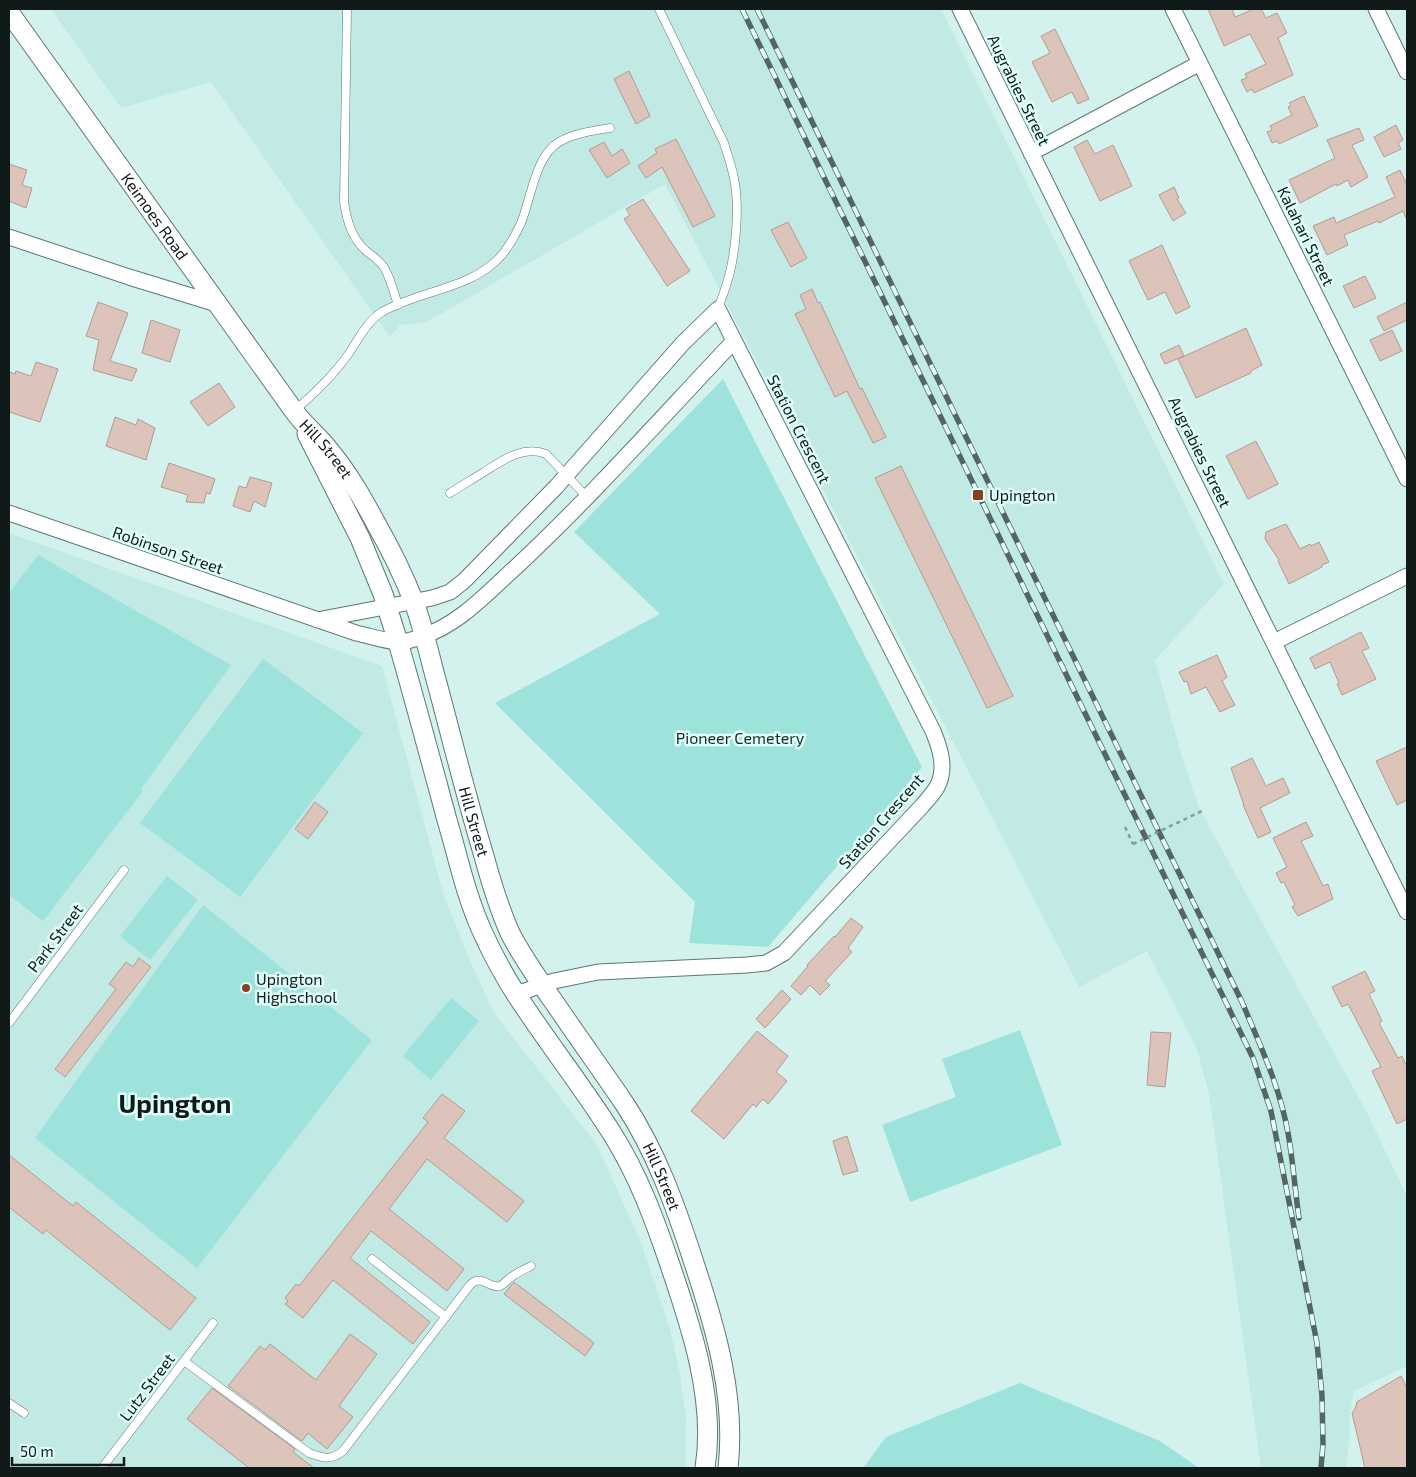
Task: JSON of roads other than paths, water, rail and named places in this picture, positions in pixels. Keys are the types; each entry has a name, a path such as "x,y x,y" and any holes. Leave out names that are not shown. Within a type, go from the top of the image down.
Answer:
{"street":[{"name":"Augrabies Street","path":"960,9 1407,912"},
{"name":"Kalahari Street","path":"1173,9 1407,479"},
{"path":"1376,9 1407,72"},
{"name":"Keimoes Road","path":"10,14 298,416"},
{"path":"1031,153 1200,63"},
{"path":"9,237 217,304"},
{"name":"Station Crescent","path":"516,994 564,978 604,971 759,965 771,961 784,953 825,910 922,806 937,788 940,781 942,762 933,731 718,309"},
{"path":"414,602 450,592 464,581 567,474 683,343 718,309"},
{"path":"398,642 424,636 455,620 473,605 542,542 587,497 734,341"},
{"name":"Hill Street","path":"298,416 328,449 363,500 393,556 414,602 478,839 511,934 542,984 626,1106 655,1158 666,1184 711,1313 723,1365 729,1411 728,1468"},
{"name":"Hill Street","path":"298,416 360,538 387,607 469,896 482,930 516,994 613,1134 631,1166 655,1223 683,1303 701,1368 707,1417 705,1468"},
{"name":"Robinson Street","path":"9,513 356,633 398,642"},
{"path":"1274,642 1407,576"},
{"name":"Robinson Street","path":"317,620 414,602"}],"lane":[{"path":"347,9 344,201 346,214 357,240 384,267 398,305"},
{"path":"659,9 724,143 735,185 736,223 733,258 730,275 718,309"},
{"path":"298,416 346,357 372,320 382,312 477,275 497,261 509,245 521,223 539,168 552,147 574,134 610,128"},
{"path":"450,493 507,458 520,453 540,451 546,454 567,474 587,497"},
{"name":"Park Street","path":"9,1023 124,870"},
{"path":"372,1259 446,1316"},
{"path":"184,1361 309,1453 326,1458 336,1456 343,1451 474,1281 478,1280 492,1286 500,1286 531,1266"},
{"name":"Lutz Street","path":"102,1468 213,1323"},
{"path":"9,1403 24,1413"}],"railway":[{"path":"742,9 1253,1058 1271,1111 1317,1343 1322,1396 1323,1444 1321,1468"},
{"path":"757,9 1242,1002 1269,1066 1280,1099 1288,1133 1299,1218"}],"place":[{"name":"Upington","path":"978,495"},
{"name":"Upington Highschool","path":"246,988"}],"district":[{"name":"Upington","path":"175,1104"}],"park label":[{"name":"Pioneer Cemetery","path":"740,738"}]}
